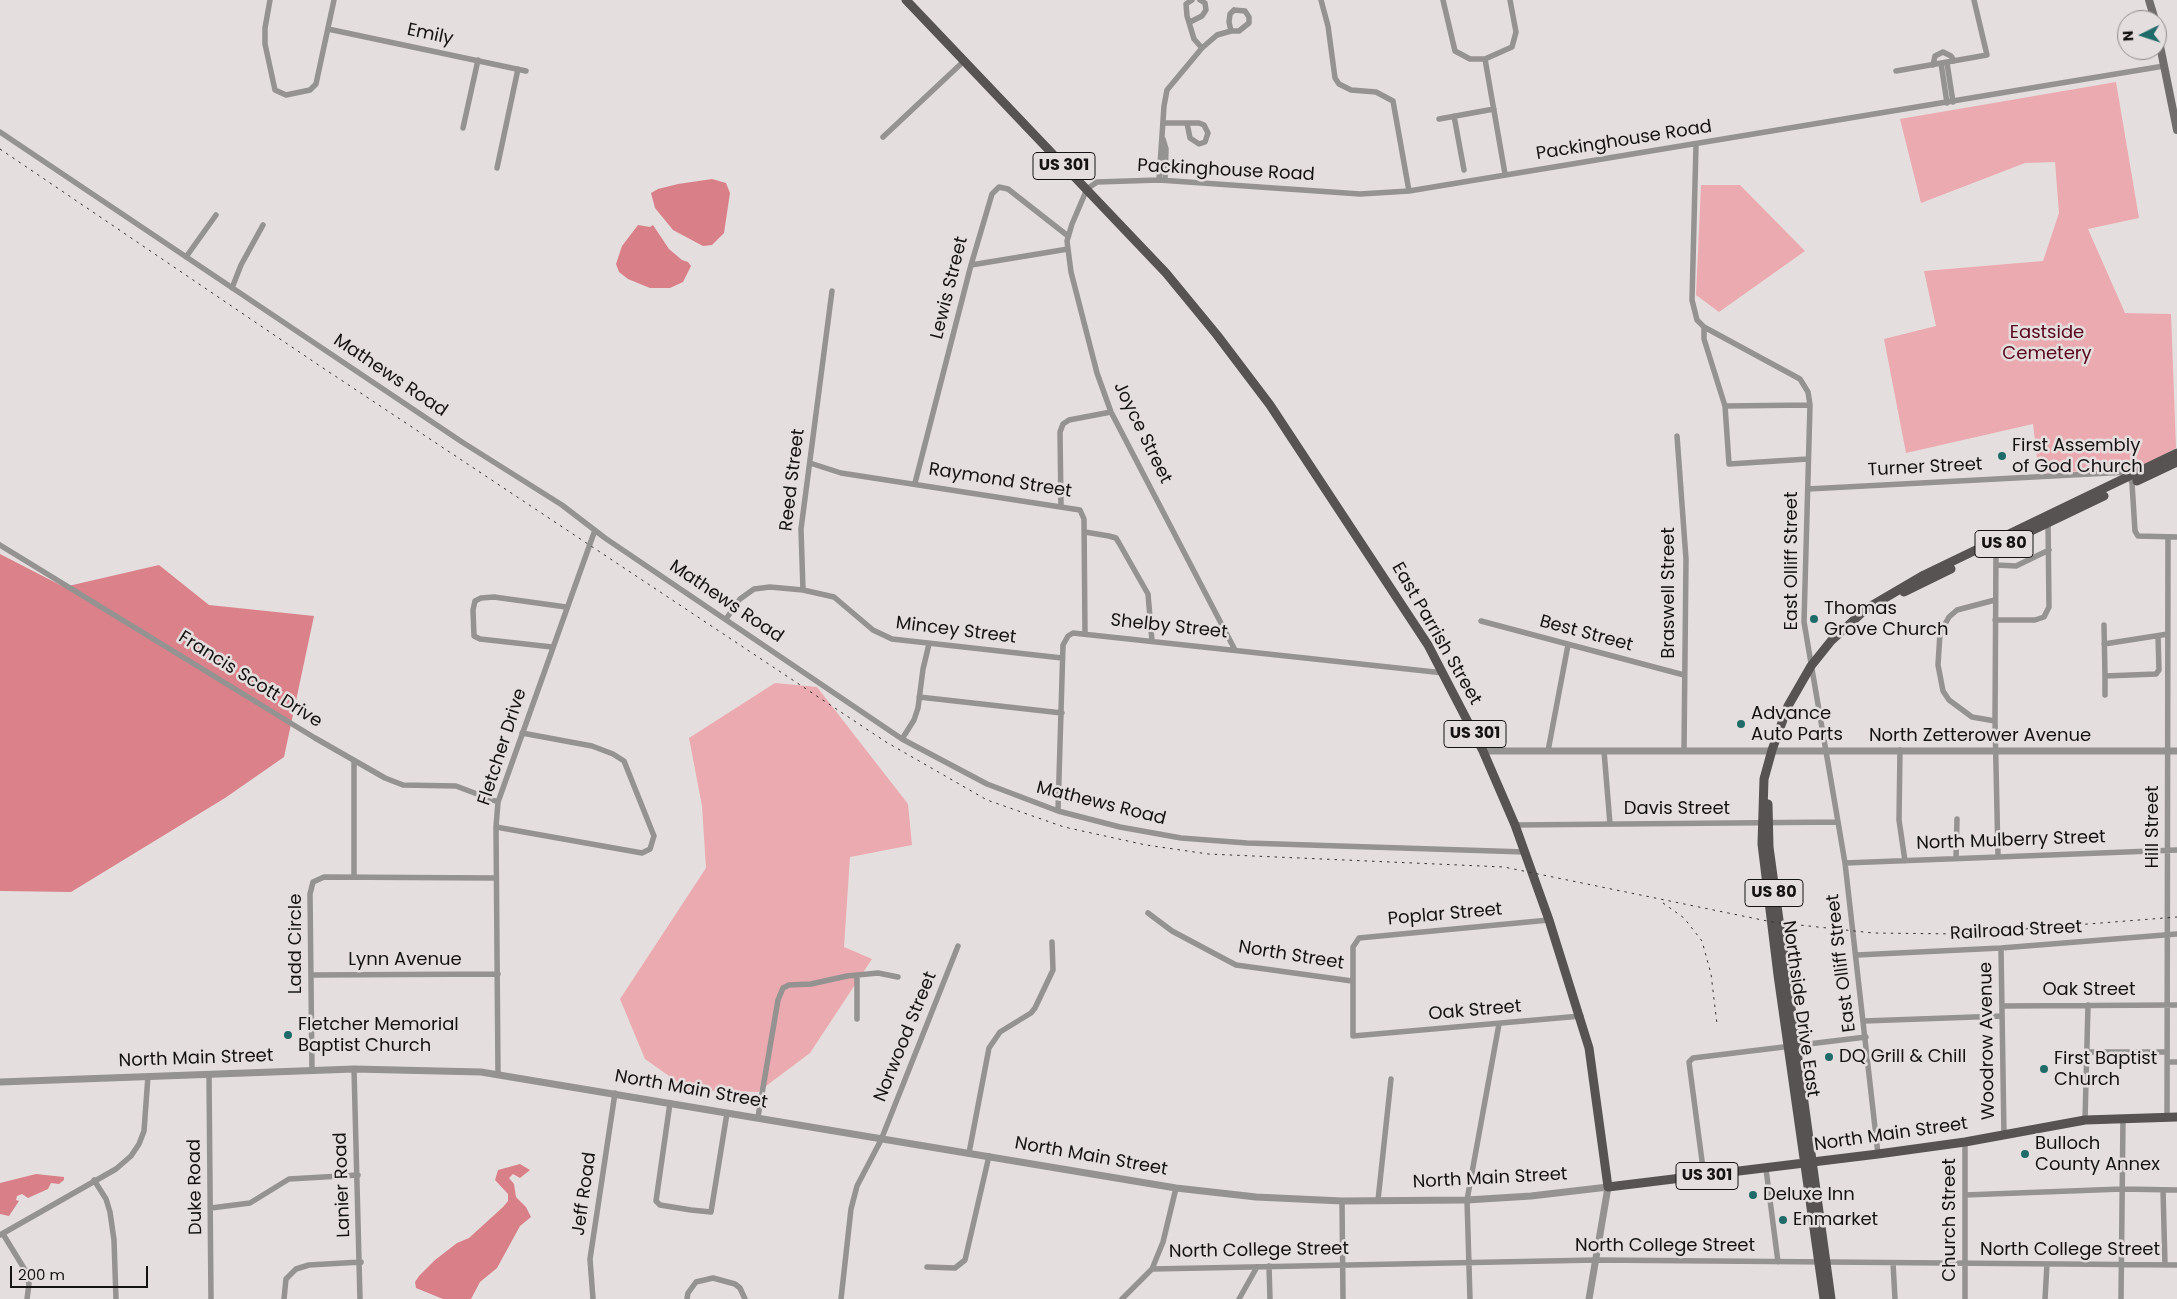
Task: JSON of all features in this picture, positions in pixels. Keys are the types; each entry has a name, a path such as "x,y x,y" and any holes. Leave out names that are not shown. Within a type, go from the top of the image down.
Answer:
{"main road":[{"name":"US 301","path":"906,0 1087,189"},
{"path":"2163,60 2177,130"},
{"name":"East Parrish Street","path":"1087,189 1166,273 1218,335 1268,403 1337,505 1428,645 1444,674 1483,751 1515,825 1581,1016 1589,1048 1608,1187"},
{"name":"Northside Drive East","path":"2132,480 2177,453"},
{"name":"Northside Drive East","path":"1823,1262 1792,1047 1765,824 1774,750 1812,670 1850,622 1883,598 1924,575 2132,480 2177,462"},
{"name":"Northside Drive East","path":"1812,670 1868,615 1891,599 1996,548 2048,520"},
{"name":"North Main Street","path":"1608,1187 1766,1169 1965,1142 2085,1120 2177,1118"},
{"path":"1823,1262 1824,1299"},
{"path":"1823,1262 1830,1299"}],"street":[{"path":"270,0 264,28 265,44 275,90 286,95 310,90 316,84 334,0"},
{"path":"1192,0 1186,4 1186,16 1190,22 1194,39 1202,48"},
{"path":"1190,22 1202,16 1206,10 1205,3 1200,0"},
{"path":"1321,0 1328,26 1335,78 1339,84 1351,90 1376,92 1393,101 1409,192"},
{"path":"1443,0 1455,51 1470,59 1485,59 1512,47 1516,32 1510,0"},
{"path":"1896,71 1987,55 1974,0"},
{"name":"Emily","path":"328,29 526,71"},
{"path":"1162,180 1164,106 1167,90 1202,48 1217,35 1231,31"},
{"path":"1933,65 1935,56 1940,52 1949,54 1954,61"},
{"path":"1485,59 1505,174"},
{"path":"463,128 478,60"},
{"path":"883,137 964,61"},
{"path":"1944,63 1950,102"},
{"name":"Packinghouse Road","path":"1087,189 1105,180 1162,180 1360,194 1409,192 1505,174 1632,153 1696,145 2164,66"},
{"path":"497,168 518,69"},
{"path":"1439,119 1494,109"},
{"path":"1454,116 1464,170"},
{"path":"1164,123 1187,123"},
{"name":"Mathews Road","path":"0,132 462,442 562,505 595,530 902,738 987,784 1058,811 1147,832 1213,841 1525,852"},
{"path":"1696,145 1692,300 1698,320 1704,327 1704,339 1726,406 1729,464 1808,459"},
{"name":"Lewis Street","path":"915,483 970,265 992,194 999,186 1008,189 1068,236"},
{"name":"Joyce Street","path":"1087,189 1068,236 1068,249 1071,272 1097,373 1111,412 1235,650"},
{"path":"186,257 216,215"},
{"path":"232,288 241,265 264,225"},
{"path":"970,265 1068,249"},
{"name":"Reed Street","path":"802,590 801,528 832,291"},
{"name":"East Olliff Street","path":"1704,327 1800,379 1808,392 1810,406 1804,622 1845,863 1857,955 1878,1154"},
{"path":"1726,406 1810,406"},
{"path":"1061,506 1060,432 1063,424 1069,420 1111,412"},
{"name":"Braswell Street","path":"1677,436 1686,559 1684,750"},
{"name":"Raymond Street","path":"810,463 841,472 1061,506 1082,512 1084,532"},
{"name":"Turner Street","path":"1808,489 2128,472 2132,480"},
{"path":"2132,480 2135,531 2138,536 2177,537"},
{"path":"1995,620 2035,620 2044,617 2049,607 2048,520"},
{"name":"Fletcher Drive","path":"498,1074 496,827 498,802 595,530"},
{"path":"1085,633 1084,532 1116,538 1148,594 1152,641"},
{"name":"Hill Street","path":"2167,1118 2169,850 2168,537"},
{"name":"Francis Scott Drive","path":"0,545 354,761 397,784 456,786 498,802"},
{"path":"1996,548 1995,721 1998,856"},
{"path":"1996,566 2016,566 2049,550"},
{"name":"Mincey Street","path":"726,619 740,600 754,589 770,587 802,590 834,597 884,636 929,644 1062,658"},
{"path":"552,647 480,639 474,636 473,610 475,601 494,598 566,607"},
{"path":"1995,600 1957,610 1948,617 1940,634 1938,665 1943,691 1949,700 1972,717 1995,721"},
{"name":"Best Street","path":"1481,621 1568,646 1684,675"},
{"path":"2104,625 2105,695"},
{"name":"Shelby Street","path":"1058,811 1062,713 1062,645 1068,636 1085,633 1444,674"},
{"path":"2105,676 2156,674 2159,670 2158,636"},
{"path":"2104,644 2158,636 2177,640"},
{"path":"902,738 914,720 929,644"},
{"path":"1548,751 1568,646"},
{"path":"919,697 1062,713"},
{"path":"496,827 642,853 650,848 654,836 624,761 613,754 592,746 522,733"},
{"name":"North Zetterower Avenue","path":"1483,751 1825,749 2177,751"},
{"path":"1900,750 1899,820 1905,860"},
{"path":"1604,751 1610,824"},
{"path":"354,761 354,877"},
{"path":"1956,858 1957,819"},
{"name":"Davis Street","path":"1515,825 1838,822"},
{"name":"North Mulberry Street","path":"1845,863 2177,850"},
{"name":"Ladd Circle","path":"312,1072 310,894 313,882 324,877 496,878"},
{"name":"North Street","path":"1148,914 1172,931 1236,966 1352,981"},
{"name":"Poplar Street","path":"1352,981 1353,951 1355,941 1359,938 1549,920"},
{"name":"Railroad Street","path":"1857,955 2001,948 2177,934"},
{"path":"969,1153 989,1048 1000,1032 1031,1013 1035,1008 1054,970 1052,942"},
{"name":"Norwood Street","path":"840,1299 851,1209 857,1186 881,1140 958,946"},
{"name":"Woodrow Avenue","path":"2001,948 2004,1134"},
{"path":"758,1117 778,1000 783,988 789,985 811,984 878,973 898,977"},
{"name":"Lynn Avenue","path":"311,975 498,974"},
{"path":"857,976 857,1019"},
{"name":"Oak Street","path":"1352,981 1353,1036 1373,1036 1581,1016"},
{"name":"Oak Street","path":"2002,1006 2177,1004"},
{"path":"2085,1120 2088,1005"},
{"path":"1864,1021 2002,1016"},
{"path":"1470,1299 1467,1200 1498,1024"},
{"path":"1704,1176 1689,1062 1693,1058 1866,1038"},
{"path":"2087,1052 2167,1052"},
{"path":"2167,1062 2177,1062"},
{"name":"North Main Street","path":"0,1082 354,1069 426,1069 498,1074 758,1117 881,1140 989,1156 1176,1188 1256,1197 1342,1201 1467,1200 1531,1196 1608,1187"},
{"name":"Lanier Road","path":"354,1069 361,1262 360,1299"},
{"name":"Duke Road","path":"209,1074 211,1299"},
{"path":"27,1299 28,1284 24,1270 1,1235 121,1165 139,1144 144,1131 148,1076"},
{"path":"1378,1200 1390,1079"},
{"name":"Jeff Road","path":"593,1299 590,1259 615,1093"},
{"path":"670,1103 656,1194 656,1201 660,1205 711,1212 726,1113"},
{"path":"2121,1299 2123,1118"},
{"name":"Church Street","path":"1964,1299 1965,1142"},
{"path":"926,1267 955,1268 964,1260 989,1156"},
{"path":"1766,1169 1778,1262"},
{"path":"211,1208 250,1204 289,1179 358,1175"},
{"path":"94,1180 106,1199 110,1212 114,1240 116,1299"},
{"path":"1589,1299 1608,1187"},
{"path":"1122,1299 1152,1269 1162,1242 1176,1188"},
{"path":"1965,1195 2122,1189 2177,1190"},
{"path":"2163,1190 2165,1265"},
{"path":"1342,1201 1343,1299"},
{"name":"North College Street","path":"1152,1269 1596,1260 2177,1265"},
{"path":"284,1299 286,1279 296,1269 309,1265 361,1262"},
{"path":"1893,1263 1895,1299"},
{"path":"2045,1299 2047,1264"},
{"path":"1269,1266 1270,1299"},
{"path":"1239,1299 1257,1267"},
{"path":"687,1299 688,1293 696,1282 713,1278 735,1284 740,1288 745,1299"}],"green space":[{"name":"Eastside Cemetery","path":"2116,82 2139,218 2088,229 2125,313 2171,314 2176,448 2137,469 2039,473 2033,424 1906,453 1884,339 1936,326 1924,271 2043,261 2059,213 2055,162 2025,163 1921,203 1900,119"},
{"path":"1701,185 1740,185 1805,251 1719,312 1696,295"},
{"path":"775,683 817,687 908,804 912,845 850,857 844,947 872,959 810,1053 758,1092 689,1090 645,1059 620,999 706,868 702,806 689,738"}],"shaded area":[{"path":"712,179 726,183 730,193 724,233 712,245 703,246 673,230 655,208 651,193 658,189 678,184"},
{"path":"638,225 650,227 653,225 669,249 682,260 688,262 691,266 683,282 670,288 650,288 628,279 619,272 616,264 622,246"},
{"path":"0,554 64,587 159,565 209,605 314,616 284,757 225,798 71,892 0,891"},
{"path":"520,1164 530,1170 520,1178 513,1174 509,1178 514,1184 516,1197 526,1207 531,1217 520,1226 497,1268 480,1282 471,1299 443,1299 416,1288 415,1282 419,1276 435,1260 457,1243 469,1238 503,1207 508,1201 508,1194 495,1180 498,1170"},
{"path":"36,1174 64,1177 64,1180 59,1184 51,1183 48,1189 28,1198 22,1194 17,1196 16,1200 19,1201 9,1216 0,1214 0,1183"}],"railway":[{"path":"0,149 314,362 886,742 987,800 1064,827 1146,845 1208,854 1504,867 1772,922 1873,933 1961,934 2177,917"},
{"path":"1663,903 1684,918 1702,941 1711,974 1717,1024"}],"place":[{"name":"First Assembly of God Church","path":"2002,456"},
{"name":"Thomas Grove Church","path":"1814,619"},
{"name":"Advance Auto Parts","path":"1741,724"},
{"name":"Fletcher Memorial Baptist Church","path":"288,1035"},
{"name":"DQ Grill & Chill","path":"1829,1057"},
{"name":"First Baptist Church","path":"2044,1069"},
{"name":"Bulloch County Annex","path":"2025,1154"},
{"name":"Deluxe Inn","path":"1753,1195"},
{"name":"Enmarket","path":"1783,1220"}]}
